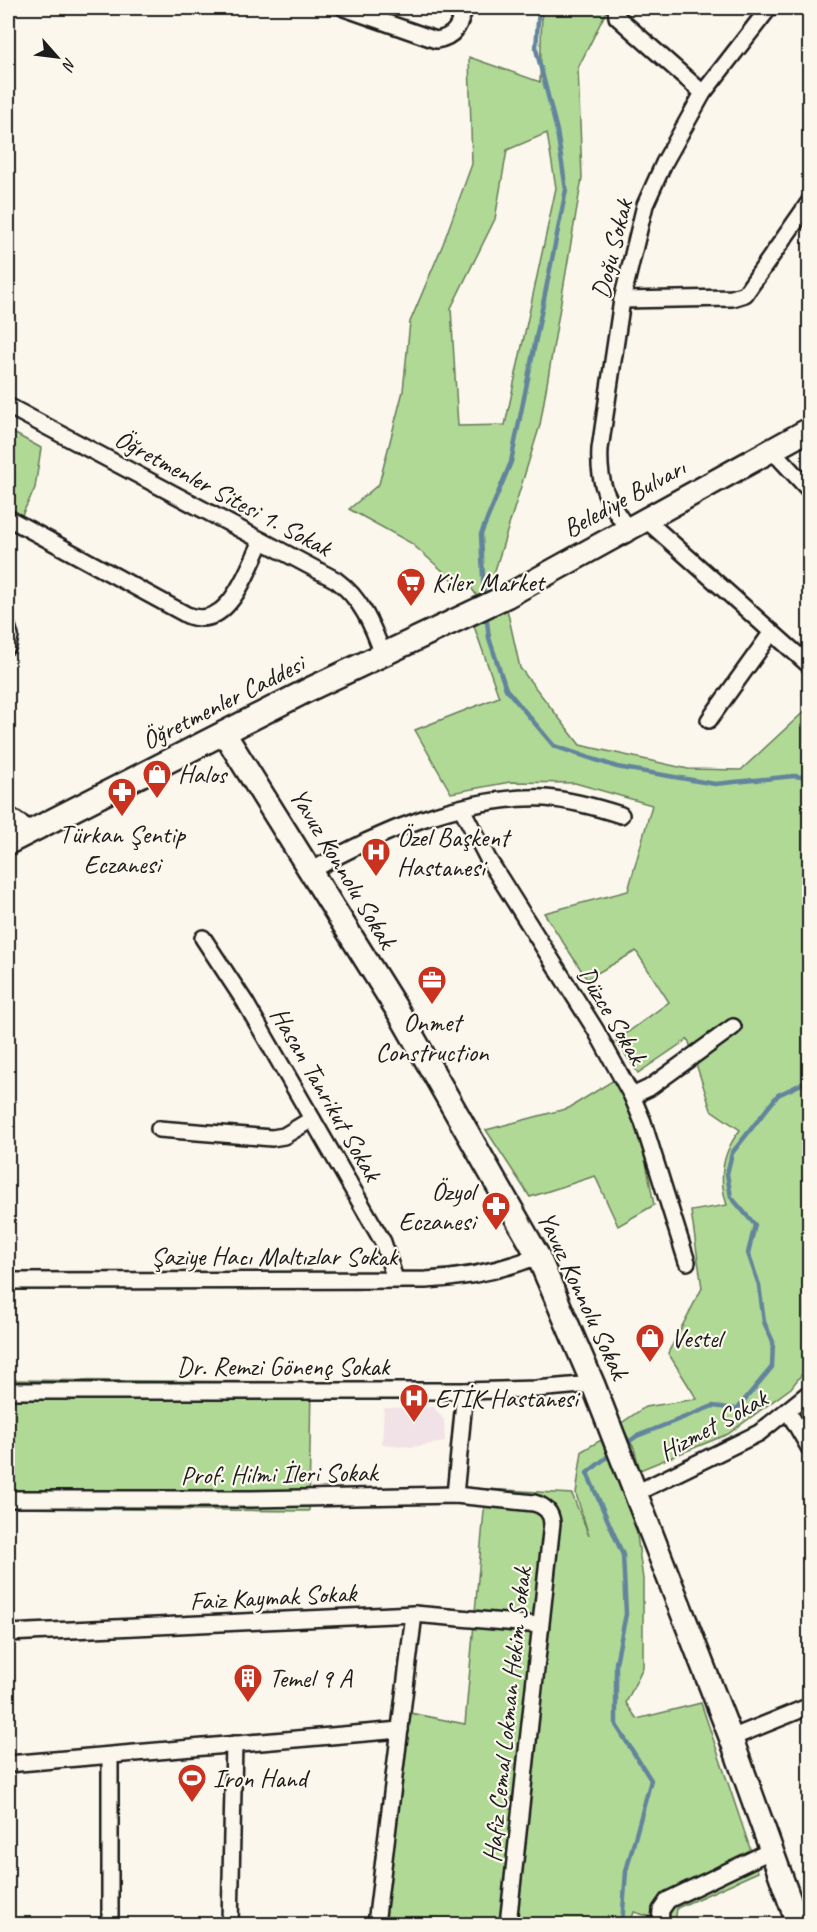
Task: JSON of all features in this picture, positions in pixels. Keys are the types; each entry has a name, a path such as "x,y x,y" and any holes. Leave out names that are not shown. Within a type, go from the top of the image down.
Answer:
{"street":[{"path":"344,8 436,40 449,38 458,29 465,8"},
{"name":"Doğu Sokak","path":"769,8 703,93 664,163 645,206 622,300 599,460 601,481 608,501 772,632 810,666"},
{"path":"617,12 703,93"},
{"path":"622,300 732,298 745,294 810,201"},
{"name":"Öğretmenler Sitesi 1. Sokak","path":"8,406 336,580 350,592 374,630 383,655"},
{"name":"Belediye Bulvarı","path":"465,614 507,596 810,429"},
{"path":"771,449 810,491"},
{"path":"8,518 187,615 204,620 213,617 229,603 262,541"},
{"name":"Öğretmenler Caddesi","path":"8,843 465,614"},
{"path":"8,628 10,636 8,646"},
{"path":"709,720 772,632"},
{"name":"Yavuz Konnolu Sokak","path":"224,733 401,1016 538,1256 623,1460 731,1738 798,1924"},
{"path":"311,871 378,836 434,816 462,809 507,801 544,798 587,804 621,815"},
{"name":"Düzce Sokak","path":"462,809 499,878 595,1029 632,1096 643,1122 687,1262"},
{"path":"8,815 31,830"},
{"name":"Hasan Tanrikut Sokak","path":"203,938 245,1002 383,1242 392,1262 395,1279"},
{"path":"632,1096 649,1088 733,1027"},
{"path":"159,1129 272,1138 284,1136 312,1119"},
{"name":"Şaziye Hacı Maltızlar Sokak","path":"8,1281 426,1280 465,1276 513,1266 538,1256"},
{"name":"Dr. Remzi Gönenç Sokak","path":"8,1390 465,1391 536,1389 593,1384"},
{"path":"455,1495 465,1391"},
{"name":"Hizmet Sokak","path":"636,1494 759,1433 810,1392"},
{"path":"788,1411 810,1449"},
{"name":"Prof. Hilmi İleri Sokak","path":"8,1499 250,1499 455,1495 534,1503 549,1512"},
{"name":"Hafiz Cemal Lokman Hekim Sokak","path":"508,1924 552,1523 549,1512"},
{"path":"376,1924 414,1614"},
{"name":"Faiz Kaymak Sokak","path":"8,1633 414,1614 540,1624"},
{"path":"731,1738 810,1706"},
{"path":"8,1764 400,1730"},
{"path":"230,1924 234,1744"},
{"path":"110,1756 110,1924"},
{"path":"660,1924 661,1910 668,1900 770,1851"}],"shaded area":[{"name":"ETİK Hastanesi","path":"434,1407 444,1420 445,1442 412,1447 382,1444 384,1408"}],"green space":[{"path":"542,8 608,8 578,68 582,178 540,425 484,606 470,586 460,586 411,543 349,509 379,484 403,391 410,322 443,244 472,164 469,57 540,82","holes":["547,133 556,188 505,425 458,426 451,308 495,219 507,150"]},
{"path":"8,430 41,448 35,488 20,519 8,513"},
{"path":"507,609 520,668 580,745 688,769 741,770 809,707 809,1365 791,1388 728,1434 640,1470 634,1448 620,1424 645,1407 697,1399 668,1353 702,1288 691,1211 727,1205 724,1195 723,1166 729,1148 740,1130 711,1110 688,1039 638,1073 616,1041 669,1002 636,951 587,979 544,913 628,891 652,805 575,783 510,782 451,793 415,730 499,697 474,626"},
{"path":"617,1078 643,1145 654,1205 618,1226 595,1176 530,1197 486,1130 569,1108"},
{"path":"8,1380 311,1382 309,1511 8,1508"},
{"path":"601,1440 636,1528 643,1579 643,1667 626,1703 637,1719 701,1703 758,1872 677,1908 675,1924 634,1912 630,1924 370,1924 395,1710 465,1724 486,1489 572,1494 589,1536 576,1494 582,1451"}],"waterway":[{"path":"484,599 481,534 511,462 566,190 557,131 536,49 539,8"},
{"path":"486,613 489,638 506,689 554,746 617,767 715,784 794,776 810,778"},
{"path":"624,1445 637,1436 713,1406 737,1409 772,1367 773,1342 764,1322 759,1285 748,1253 755,1225 731,1197 727,1174 732,1153 778,1095 810,1080"},
{"path":"612,1453 587,1473 623,1555 626,1614 616,1663 616,1725 651,1780 626,1871 622,1924"}],"place":[{"name":"Kiler Market","path":"411,608"},
{"name":"Halos","path":"157,800"},
{"name":"Türkan Şentip Eczanesi","path":"122,818"},
{"name":"Özel Başkent Hastanesi","path":"376,878"},
{"name":"Onmet Construction","path":"432,1006"},
{"name":"Özyol Eczanesi","path":"496,1232"},
{"name":"Vestel","path":"650,1364"},
{"name":"ETİK Hastanesi","path":"414,1424"},
{"name":"Temel 9 A","path":"248,1704"},
{"name":"Iron Hand","path":"192,1804"}]}
